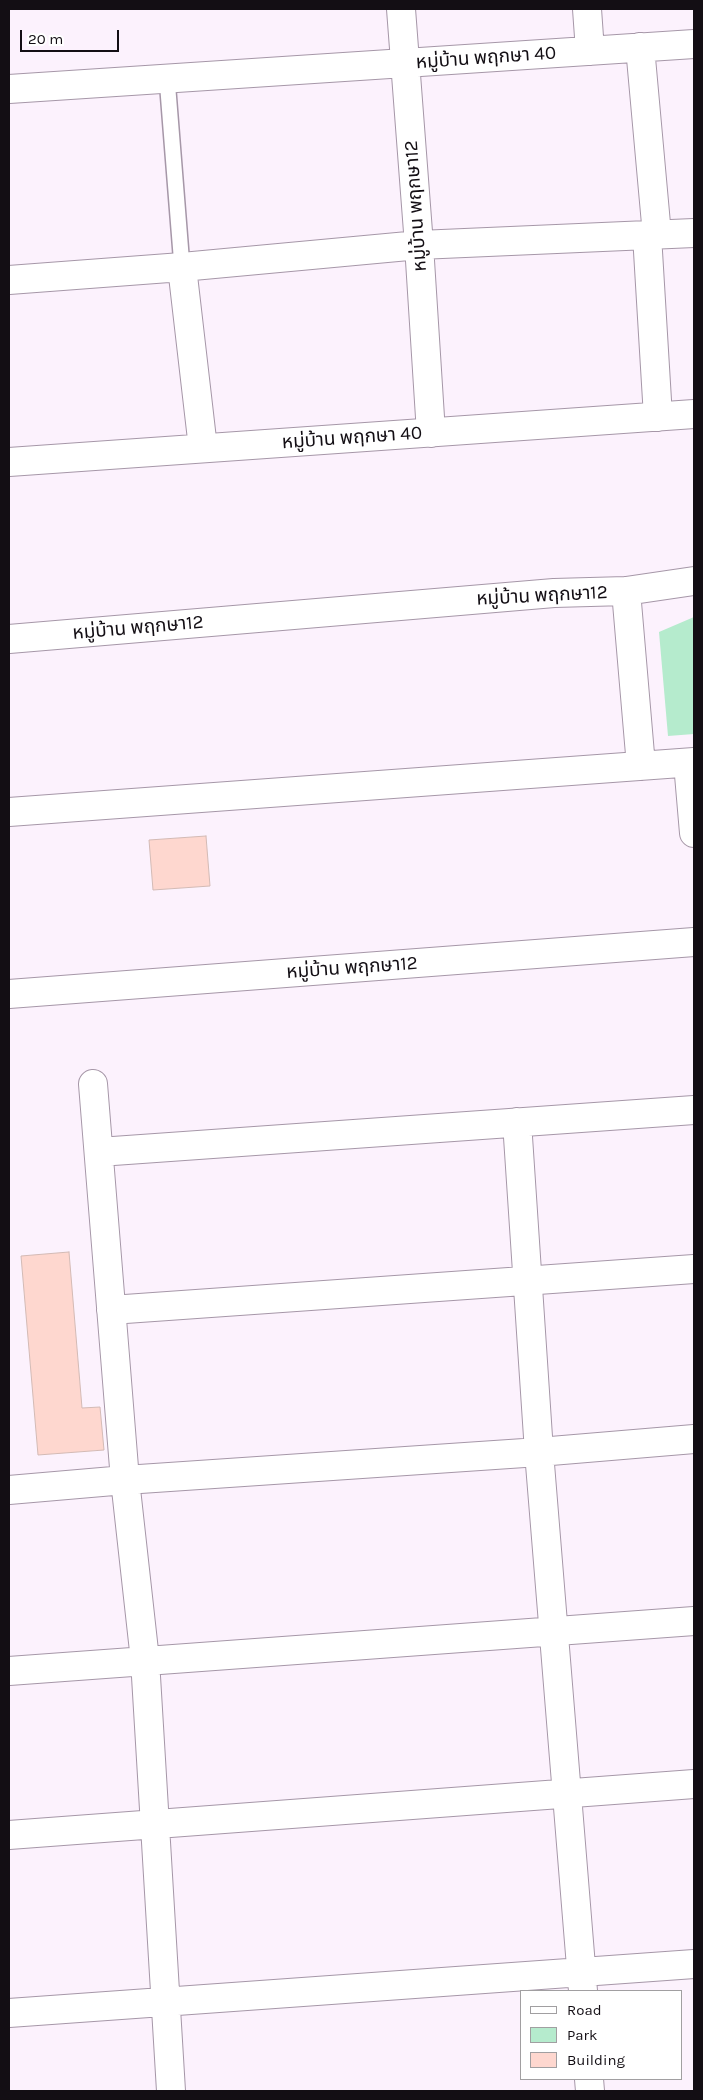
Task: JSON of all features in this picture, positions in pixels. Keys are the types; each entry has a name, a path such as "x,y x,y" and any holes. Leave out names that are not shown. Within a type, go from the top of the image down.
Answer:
{"street":[{"name":"หมู่บ้าน พฤกษา12","path":"401,9 431,433"},
{"path":"587,9 590,51"},
{"name":"หมู่บ้าน พฤกษา 40","path":"9,89 694,44"},
{"path":"640,47 652,235 658,417"},
{"path":"9,280 182,267 419,245 694,233"},
{"path":"182,267 203,448"},
{"name":"หมู่บ้าน พฤกษา 40","path":"9,462 694,414"},
{"name":"หมู่บ้าน พฤกษา12","path":"9,639 554,593 626,591 694,581"},
{"name":"หมู่บ้าน พฤกษา12","path":"626,591 641,766"},
{"path":"9,812 691,763 694,833"},
{"name":"หมู่บ้าน พฤกษา12","path":"9,994 694,942"},
{"path":"94,1084 125,1480 145,1660 153,1824 171,2091"},
{"path":"99,1152 694,1110"},
{"path":"517,1122 539,1452 582,1982"},
{"path":"111,1310 694,1269"},
{"path":"9,1490 694,1439"},
{"path":"9,1671 694,1621"},
{"path":"9,1835 694,1784"},
{"path":"9,2013 165,2002 582,1982 694,1964"}],"lane":[{"path":"167,78 182,267"}],"green space":[{"path":"694,617 694,734 668,736 659,632"}],"building":[{"path":"206,836 210,886 153,890 149,840"},
{"path":"69,1252 82,1408 100,1407 104,1450 38,1455 21,1256"}]}
